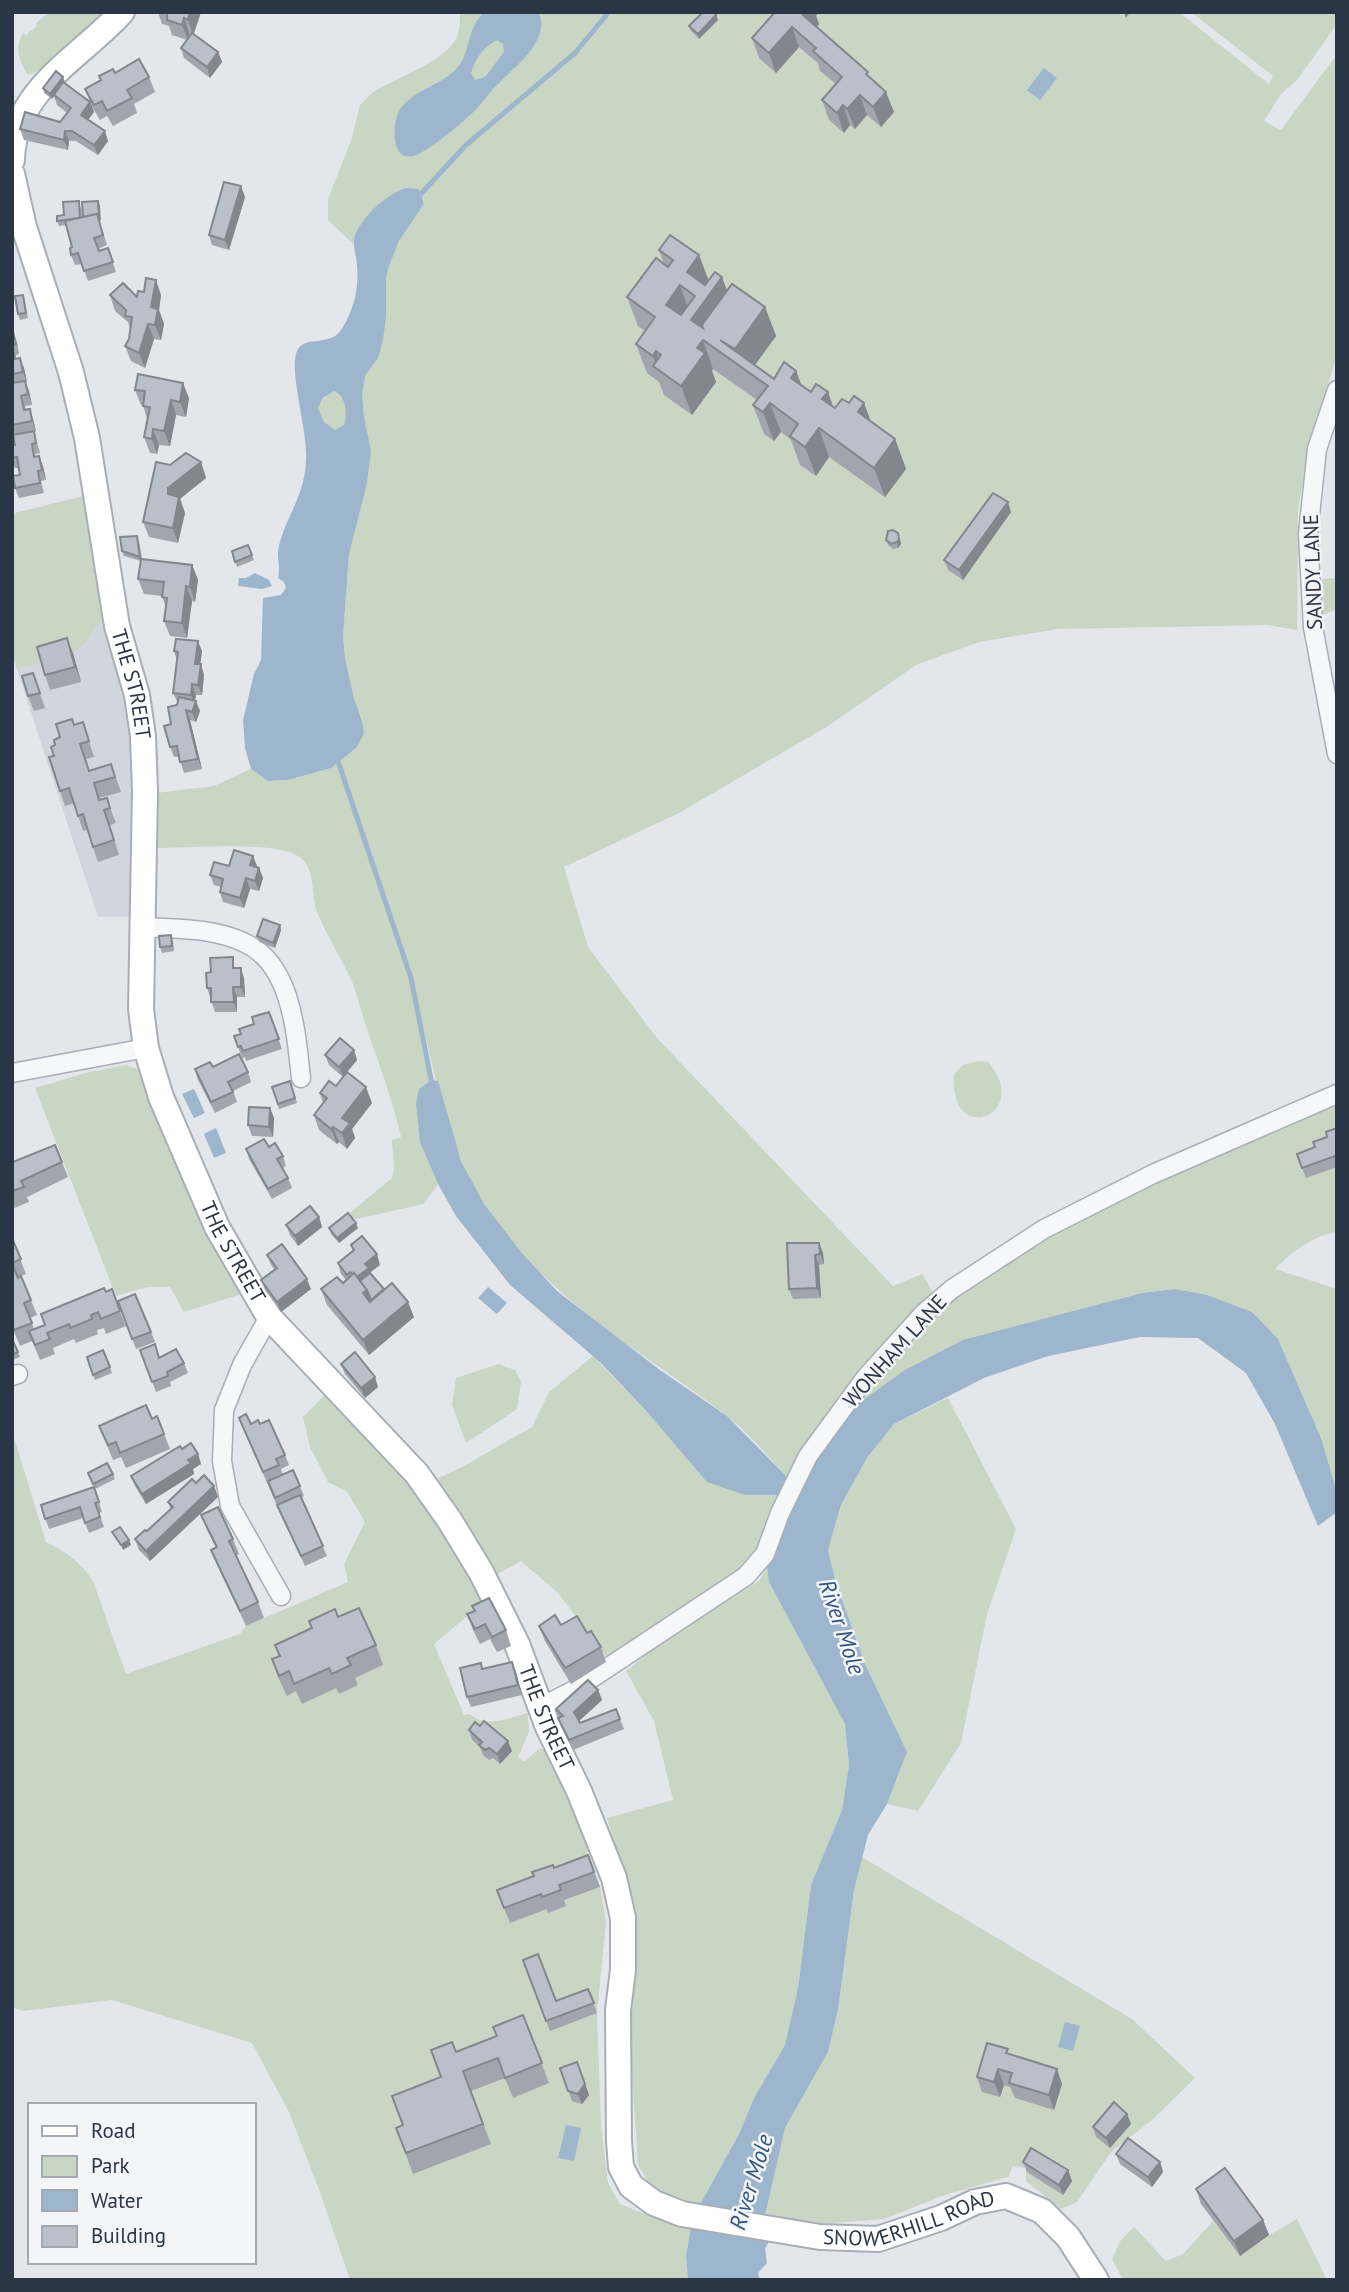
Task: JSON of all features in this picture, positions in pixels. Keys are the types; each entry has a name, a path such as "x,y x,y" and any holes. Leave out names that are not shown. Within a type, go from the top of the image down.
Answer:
{"street":[{"path":"12,160 13,145 27,105 46,81 89,46 122,12"},
{"name":"THE STREET","path":"12,174 24,227 71,372 87,438 117,626 137,695 145,777 141,1009 146,1048 162,1097 217,1227 270,1317 417,1474 481,1572 517,1644 548,1727 579,1791 610,1867 622,1918 623,1969 618,2010 621,2167 631,2186 654,2203 682,2214 768,2228"},
{"name":"SANDY LANE","path":"1337,390 1317,449 1308,534 1313,627 1337,754"},
{"path":"144,927 215,934 246,943 264,956 284,985 294,1022 301,1078"},
{"path":"12,1073 146,1048"},
{"name":"WONHAM LANE","path":"541,1707 575,1690 746,1576 765,1554 780,1513 808,1456 866,1377 924,1313 952,1289 1044,1229 1165,1168 1337,1094"},
{"path":"270,1317 242,1365 225,1410 222,1461 230,1506 281,1596"},
{"name":"SNOWERHILL ROAD","path":"768,2228 820,2237 878,2239 941,2218 975,2202 1006,2196 1042,2211 1068,2237 1096,2280"}],"shaded area":[{"path":"84,496 102,619 123,685 136,750 133,917 98,917 12,654 12,524 15,513"}],"green space":[{"path":"49,12 107,12 57,58 28,75 19,54 20,39 23,33 26,35"},
{"path":"460,12 1179,12 1269,84 1273,76 1191,12 1337,12 1337,24 1297,80 1281,94 1264,121 1281,130 1337,54 1337,355 1309,445 1298,510 1297,630 1267,625 1058,629 979,642 916,665 828,726 679,813 564,867 588,947 657,1038 893,1286 922,1274 933,1292 903,1327 789,1479 726,1415 595,1320 535,1267 508,1237 484,1204 460,1156 442,1102 415,993 431,1080 419,1089 417,1114 424,1149 438,1184 424,1204 356,1219 346,1216 392,1178 392,1140 401,1137 391,1098 353,984 317,912 307,865 296,855 268,848 158,848 156,793 214,786 251,769 268,781 288,780 331,768 356,748 363,734 345,658 343,636 349,554 354,526 338,430 324,421 318,405 329,393 354,385 378,358 386,317 386,278 389,266 399,241 424,204 424,199 398,191 364,221 354,245 328,220 328,199 352,138 360,105 373,92 430,62 450,47 458,33"},
{"path":"84,496 102,619 85,643 73,653 17,669 12,654 12,524 15,513"},
{"path":"1337,578 1337,609 1322,615 1322,579"},
{"path":"978,1061 988,1062 1000,1081 1001,1096 996,1109 986,1116 974,1117 963,1112 956,1097 954,1074 963,1065"},
{"path":"126,1065 143,1071 245,1293 184,1312 170,1287 147,1287 116,1296 35,1088 89,1072"},
{"path":"1337,1099 1337,1232 1319,1237 1303,1246 1275,1269 1337,1289 1337,1492 1321,1438 1278,1339 1175,1289 1142,1293 1067,1313 855,1406 939,1306 1058,1228 1305,1111"},
{"path":"593,1356 649,1414 783,1495 749,1564 608,1659 558,1593 521,1561 493,1577 434,1480 532,1427 549,1392"},
{"path":"499,1364 515,1370 521,1382 517,1409 466,1443 452,1405 456,1378"},
{"path":"324,1396 333,1396 397,1467 438,1520 484,1602 434,1644 464,1715 470,1714 491,1722 528,1713 529,1732 518,1757 524,1762 540,1748 547,1751 594,1847 587,1852 600,1887 606,1922 597,2013 601,2126 608,2183 620,2204 650,2216 691,2227 686,2256 688,2280 350,2280 289,2112 252,2043 112,2000 23,2011 12,2007 12,1431 46,1542 72,1558 93,1581 126,1674 240,1634 246,1626 348,1582 344,1564 365,1522 347,1492 328,1482 310,1447 303,1417"},
{"path":"948,1398 1016,1529 987,1614 961,1743 918,1811 887,1804 907,1752 865,1664 836,1583 828,1550 841,1505 867,1458 894,1424"},
{"path":"767,1566 769,1582 845,1724 849,1765 842,1810 811,1885 798,1988 785,2045 754,2098 739,2134 698,2208 652,2189 638,2165 632,2077 632,1903 607,1818 673,1800 654,1721 626,1671 664,1640 759,1581"},
{"path":"862,1857 1132,2019 1195,2078 1151,2121 1111,2152 1077,2202 1061,2209 1026,2181 1026,2168 1013,2166 1008,2177 945,2195 884,2219 821,2224 765,2216 785,2128 828,2052 838,2010 854,1890"},
{"path":"1297,2219 1327,2280 1123,2280 1112,2259 1121,2240 1134,2227 1166,2261 1183,2254 1213,2221 1240,2256"}],"water":[{"path":"485,12 538,12 541,28 535,45 526,56 467,118 422,152 407,156 401,154 394,132 401,108 412,97 447,77 459,66 479,18","holes":["497,40 503,44 504,52 485,77 475,80 471,73 481,54"]},
{"path":"1044,68 1057,78 1040,100 1027,90"},
{"path":"406,188 418,189 424,204 399,241 389,266 383,340 378,358 365,376 362,394 371,451 367,483 349,554 343,636 345,658 364,734 356,748 331,768 288,780 268,781 251,769 245,748 243,720 254,674 261,660 263,598 281,595 286,588 284,582 278,578 278,550 305,473 306,448 295,376 296,354 304,344 331,338 343,327 353,305 356,290 354,239 357,231 374,208","holes":["334,391 345,405 346,415 344,425 335,430 324,422 318,408 323,398"]},
{"path":"255,573 269,580 272,586 262,589 238,586 239,578"},
{"path":"431,1080 438,1081 461,1161 484,1204 521,1252 557,1291 660,1370 727,1416 789,1479 783,1495 745,1495 707,1482 601,1363 510,1285 456,1216 438,1184 420,1142 416,1103 419,1089"},
{"path":"194,1089 205,1113 194,1118 182,1094"},
{"path":"216,1128 226,1153 214,1158 204,1134"},
{"path":"488,1287 507,1303 497,1314 478,1298"},
{"name":"River Mole","path":"1175,1289 1207,1295 1252,1312 1278,1339 1321,1438 1337,1492 1337,1512 1318,1526 1275,1424 1246,1373 1198,1338 1140,1337 1048,1356 984,1378 894,1424 867,1458 841,1505 828,1550 836,1583 865,1664 907,1752 887,1804 868,1835 854,1890 838,2010 828,2052 785,2128 765,2216 698,2208 739,2134 754,2098 785,2045 798,1988 811,1885 842,1810 849,1765 845,1724 769,1582 767,1566 813,1461 855,1406 905,1370 963,1340 1142,1293"},
{"path":"1065,2022 1080,2026 1073,2051 1058,2047"},
{"path":"566,2125 581,2128 574,2161 558,2158"},
{"path":"691,2227 769,2242 765,2248 767,2263 758,2273 760,2280 688,2280 686,2256"}],"building":[{"path":"167,12 190,12 188,20 184,18 182,25 167,20"},
{"path":"703,12 713,12 716,15 698,34 689,26"},
{"path":"775,12 805,12 803,15 868,72 866,74 886,92 873,107 860,95 847,109 843,105 837,113 822,100 842,77 813,51 816,48 792,27 769,53 752,38"},
{"path":"192,33 218,52 207,67 181,48"},
{"path":"139,59 149,77 127,90 132,98 107,111 102,101 94,105 85,89 101,80 99,76 113,69 115,73"},
{"path":"56,71 63,77 50,94 43,88"},
{"path":"63,82 90,102 81,115 105,131 94,145 72,131 65,131 64,140 20,129 25,112 60,122 71,108 54,95"},
{"path":"224,182 241,186 225,240 209,235"},
{"path":"79,201 80,218 57,221 57,216 64,215 63,202"},
{"path":"98,201 99,217 97,214 83,217 82,202"},
{"path":"97,214 103,235 94,238 99,251 108,248 113,262 84,271 78,253 71,255 72,247 65,221"},
{"path":"670,235 699,255 687,272 705,285 715,272 722,277 691,320 703,328 702,325 732,284 765,307 735,349 720,340 774,379 784,362 796,371 791,378 811,392 816,384 828,392 822,399 835,408 842,399 849,403 854,396 864,403 858,412 895,439 874,468 819,428 805,447 790,436 798,424 770,403 763,412 753,405 768,386 703,340 697,348 705,353 681,386 653,366 661,355 656,351 653,356 636,344 655,317 627,297 656,258 668,267 673,260 659,250","holes":["680,285 695,296 681,315 666,305"]},
{"path":"146,278 156,280 151,307 158,309 155,325 148,324 139,353 125,346 129,339 132,317 125,316 126,310 110,295 123,283 137,297 138,291 144,292"},
{"path":"23,295 26,313 18,314 15,296"},
{"path":"12,332 16,344 12,345"},
{"path":"12,347 15,359 20,358 23,372 12,374"},
{"path":"138,374 183,383 180,402 171,400 164,431 153,429 152,439 144,437 150,407 143,406 145,391 135,390"},
{"path":"25,381 28,394 21,396 24,410 30,409 32,421 12,425 12,383"},
{"path":"34,431 34,457 39,456 42,470 38,471 40,483 15,488 13,476 20,475 17,457 12,458 12,445 15,445 13,435"},
{"path":"186,453 201,462 168,488 168,494 179,497 173,528 143,522 156,462 170,465"},
{"path":"993,493 1008,502 959,570 944,560"},
{"path":"888,531 898,533 899,539 891,544 886,540"},
{"path":"137,536 140,557 122,551 120,537"},
{"path":"248,545 252,555 235,562 232,551"},
{"path":"141,559 192,565 190,587 186,586 182,623 164,621 167,598 162,597 164,582 138,579"},
{"path":"67,638 75,667 45,675 37,647"},
{"path":"176,639 198,641 195,664 201,664 198,685 192,684 191,695 173,693 178,652 174,651"},
{"path":"33,673 40,693 28,696 22,676"},
{"path":"179,697 196,701 192,712 186,710 198,759 180,762 177,746 170,747 164,726 171,724 168,707 177,705"},
{"path":"72,719 74,725 83,722 89,741 80,744 89,771 111,764 115,777 94,783 99,800 107,798 110,808 104,810 114,840 93,847 83,814 78,816 69,788 60,791 49,757 54,756 51,747 55,745 54,740 60,737 56,724"},
{"path":"234,850 253,856 250,865 259,868 255,881 246,878 240,898 220,892 223,879 210,875 214,862 229,866"},
{"path":"263,919 280,925 273,943 257,936"},
{"path":"171,935 172,946 160,947 159,936"},
{"path":"233,957 233,968 241,968 241,987 233,987 234,1002 211,1002 211,988 207,988 206,973 211,972 210,958"},
{"path":"269,1012 279,1039 243,1051 241,1046 238,1047 234,1036 241,1034 239,1029 254,1024 252,1017"},
{"path":"340,1038 354,1050 339,1067 325,1055"},
{"path":"239,1054 248,1072 228,1082 233,1092 211,1102 195,1069 210,1062 213,1067"},
{"path":"347,1072 366,1087 342,1118 350,1123 342,1133 333,1127 331,1129 314,1115 327,1098 320,1093 329,1081 336,1086"},
{"path":"290,1081 295,1098 278,1104 272,1087"},
{"path":"249,1107 270,1108 269,1127 248,1125"},
{"path":"1337,1128 1337,1161 1335,1156 1302,1168 1297,1154 1315,1147 1313,1142 1327,1137 1326,1132"},
{"path":"264,1139 269,1147 275,1143 283,1156 277,1159 288,1178 268,1189 246,1149"},
{"path":"55,1145 62,1162 21,1181 24,1187 12,1191 12,1160 13,1162"},
{"path":"310,1206 319,1217 295,1236 286,1225"},
{"path":"348,1213 356,1223 337,1238 329,1228"},
{"path":"362,1236 377,1254 365,1264 369,1268 357,1277 350,1272 347,1275 338,1263 354,1250 351,1245"},
{"path":"12,1238 21,1259 12,1263"},
{"path":"787,1243 819,1243 820,1254 815,1255 817,1288 789,1289"},
{"path":"282,1244 307,1279 277,1302 261,1280 277,1268 267,1255"},
{"path":"12,1263 31,1300 24,1303 32,1323 14,1330 12,1325"},
{"path":"354,1273 367,1290 363,1293 370,1302 392,1283 408,1302 363,1340 321,1289 337,1277 343,1283"},
{"path":"370,1273 384,1289 371,1300 360,1281"},
{"path":"104,1288 106,1292 112,1289 120,1311 101,1319 98,1312 91,1315 92,1319 47,1333 50,1339 35,1345 29,1331 45,1325 41,1314"},
{"path":"135,1294 151,1332 132,1339 118,1301"},
{"path":"12,1339 18,1352 12,1354"},
{"path":"155,1344 159,1358 176,1349 184,1363 167,1372 168,1376 152,1382 140,1350"},
{"path":"103,1350 110,1367 93,1375 87,1357"},
{"path":"355,1352 375,1377 361,1388 341,1364"},
{"path":"146,1405 152,1419 157,1416 164,1434 120,1453 116,1442 108,1445 99,1426"},
{"path":"246,1414 251,1424 258,1420 260,1424 269,1420 285,1455 276,1459 279,1465 263,1472 239,1418"},
{"path":"191,1443 198,1454 188,1460 191,1463 142,1494 131,1476 180,1446 182,1449"},
{"path":"107,1463 113,1474 93,1484 88,1473"},
{"path":"293,1470 300,1486 275,1498 268,1481"},
{"path":"204,1475 214,1486 146,1551 135,1539 173,1507 168,1502 192,1479 196,1483"},
{"path":"94,1487 99,1502 95,1503 100,1517 85,1523 80,1507 45,1519 41,1505"},
{"path":"300,1495 323,1546 301,1556 277,1505"},
{"path":"218,1507 233,1539 229,1541 258,1602 240,1611 211,1550 217,1547 201,1515"},
{"path":"120,1527 129,1540 121,1545 112,1532"},
{"path":"489,1598 506,1630 492,1637 485,1624 475,1629 467,1614 475,1611 472,1606"},
{"path":"359,1608 376,1645 347,1658 351,1665 332,1674 329,1668 294,1684 289,1671 279,1676 272,1659 280,1656 275,1645 312,1628 309,1621 335,1609 338,1617"},
{"path":"555,1615 561,1625 577,1616 587,1633 591,1631 601,1647 565,1668 539,1626"},
{"path":"512,1662 518,1685 467,1697 460,1668 481,1663 482,1669"},
{"path":"588,1680 598,1690 574,1712 580,1723 616,1709 620,1719 569,1740 558,1718 563,1716 556,1709"},
{"path":"484,1721 508,1741 497,1754 479,1745 482,1742 469,1730 475,1722 480,1726"},
{"path":"588,1855 594,1872 559,1885 561,1890 542,1897 541,1894 504,1908 497,1890 534,1876 532,1872 553,1865 554,1868"},
{"path":"538,1954 556,2001 588,1989 594,2003 546,2021 523,1960"},
{"path":"523,2015 542,2063 505,2078 498,2058 463,2071 483,2124 406,2153 396,2128 403,2125 392,2096 441,2077 431,2050 452,2042 456,2052 497,2036 493,2027"},
{"path":"987,2043 1008,2049 1006,2053 1057,2069 1049,2095 1009,2083 1012,2073 998,2069 994,2082 977,2077"},
{"path":"577,2062 585,2084 578,2094 568,2091 560,2068"},
{"path":"1114,2102 1127,2114 1106,2138 1093,2127"},
{"path":"1128,2138 1160,2162 1148,2177 1116,2154"},
{"path":"1031,2148 1068,2170 1059,2185 1023,2162"},
{"path":"1225,2168 1263,2220 1234,2241 1196,2189"}],"waterway":[{"path":"418,197 466,145 575,53 609,12"},
{"path":"337,758 411,978 432,1084"}]}
